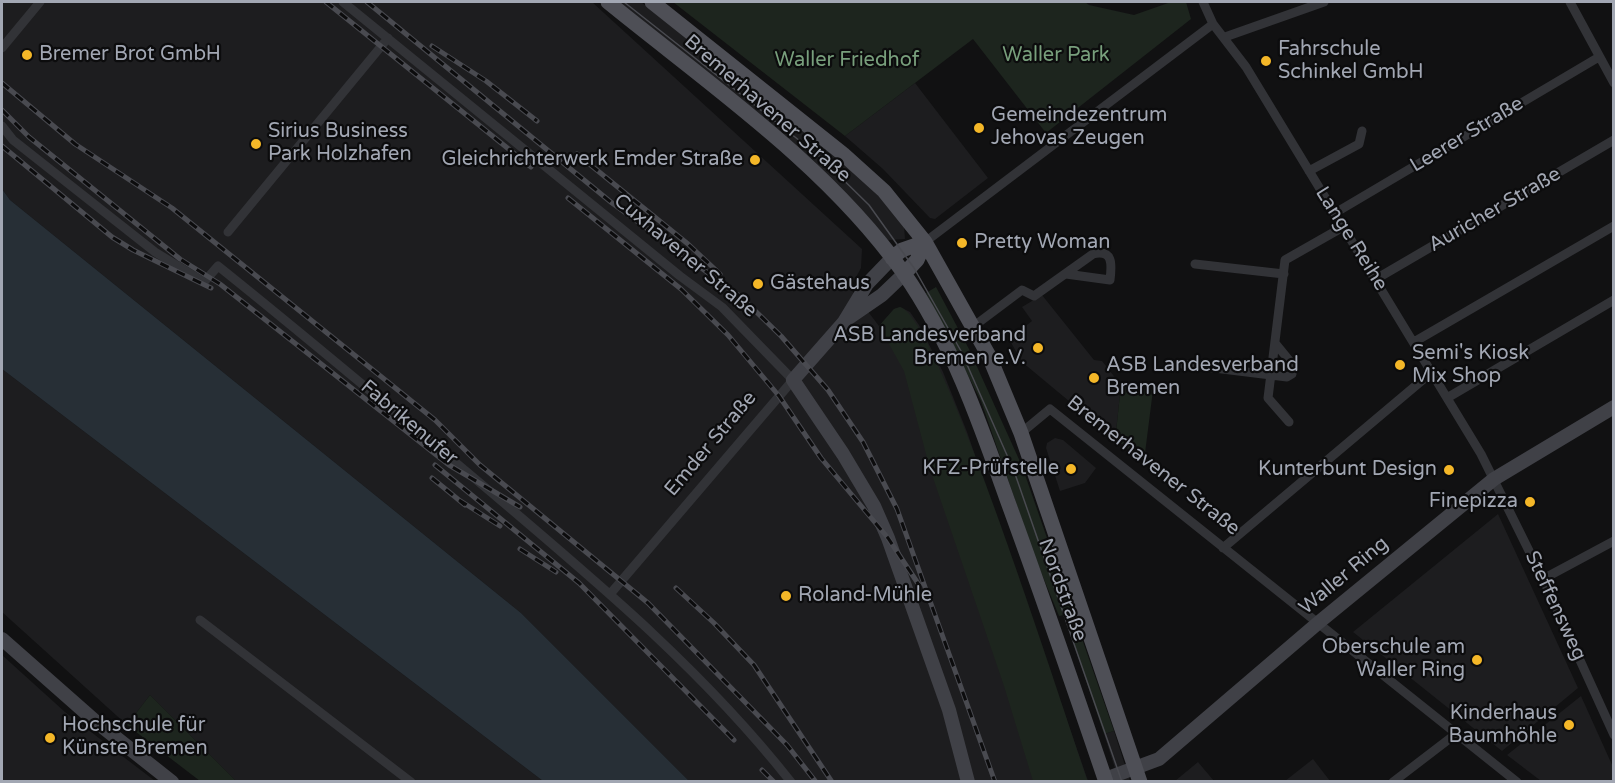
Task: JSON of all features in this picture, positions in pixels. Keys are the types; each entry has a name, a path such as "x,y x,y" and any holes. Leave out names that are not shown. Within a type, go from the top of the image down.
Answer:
{"main road":[{"name":"Bremerhavener Straße","path":"608,2 794,154 836,194 904,274 958,370 976,414"},
{"name":"Bremerhavener Straße","path":"652,2 843,154 884,191 925,242 974,326 1021,434"},
{"name":"Emder Straße","path":"892,258 902,250 925,242"},
{"name":"Emder Straße","path":"904,274 917,260 925,242"},
{"name":"Nordstraße","path":"976,414 1057,636 1106,780"},
{"name":"Nordstraße","path":"1021,434 1138,775"}],"street":[{"path":"2,48 40,2"},
{"name":"Cuxhavener Straße","path":"344,2 680,276 722,307 793,380 843,454 874,507 888,538 949,710 969,782"},
{"name":"Lange Reihe","path":"1203,2 1213,24 1246,67 1376,279 1494,479"},
{"path":"1225,37 1324,2"},
{"path":"1570,2 1614,83"},
{"name":"Emder Straße","path":"925,242 1213,24"},
{"path":"228,232 388,38"},
{"name":"Leerer Straße","path":"1335,213 1599,57"},
{"name":"Fabrikenufer","path":"2,126 13,140 155,252 204,282 218,266 334,360 611,593 704,683 758,740 791,782"},
{"path":"1309,171 1359,144 1362,131"},
{"name":"Auricher Straße","path":"1376,279 1614,140"},
{"path":"1414,342 1614,226"},
{"path":"1289,422 1268,398 1285,260 1343,227"},
{"path":"974,326 1023,290 1034,296 1066,273 1093,254 1101,252 1109,256 1113,262 1110,280 1066,273"},
{"name":"Emder Straße","path":"611,593 844,322 867,284 892,258"},
{"path":"1195,264 1284,274"},
{"name":"Emder Straße","path":"844,322 882,295 904,274"},
{"path":"1447,398 1614,300"},
{"path":"1182,364 1287,377 1292,374 1293,365 1275,343"},
{"path":"1223,548 1432,372"},
{"name":"Waller Ring","path":"1106,780 1138,775 1494,479 1614,407"},
{"name":"Bremerhavener Straße","path":"1021,434 1050,409 1513,780"},
{"name":"Steffensweg","path":"1494,479 1543,579 1614,735"},
{"path":"1543,579 1614,541"},
{"path":"200,620 411,782"},
{"path":"2,639 87,714 172,782"},
{"path":"1393,782 1457,733"}],"shaded area":[{"path":"2,2 592,2 862,249 861,268 850,288 879,326 894,309 900,307 910,312 919,325 943,372 967,432 1088,781 689,781 521,613 10,200 2,189"},
{"path":"614,2 641,2 834,154 873,189 904,226 905,239 888,240 812,159"},
{"path":"915,83 988,178 935,219 930,218 883,169 845,136"},
{"path":"2,189 10,200 521,613 689,781 543,781 2,369"},
{"path":"1042,295 1094,360 1102,361 1121,385 1116,432 1111,436 1022,362 1009,339 1032,321 1022,307"},
{"path":"2,369 543,781 236,781 150,695 127,725 2,612"},
{"path":"1055,438 1063,440 1096,468 1085,483 1060,491 1046,448 1047,443"},
{"name":"Oberschule am Waller Ring","path":"1498,514 1578,688 1502,751 1353,632"},
{"name":"Hochschule für Künste Bremen","path":"2,655 65,712 155,781 2,781"},
{"name":"Kinderhaus Baumhöhle","path":"1581,696 1613,767 1613,781 1541,781 1507,755"},
{"path":"1114,731 1130,781 1119,781 1104,734"},
{"path":"1313,759 1330,781 1285,781"},
{"path":"1198,762 1214,781 1175,781"}],"green space":[{"path":"673,2 1085,2 1089,5 1134,15 1171,2 1186,2 1191,19 1046,133 973,39 845,136"},
{"path":"936,287 969,349 1022,466 1114,731 1104,734 1064,615 1059,616 1034,555 981,401 926,293"},
{"path":"900,307 918,327 943,376 971,445 1030,607 1088,781 1033,781 1004,686 930,469 904,371 879,326 894,309"},
{"path":"1121,385 1153,390 1144,461 1111,436 1116,432"},
{"path":"150,695 236,781 200,781 127,725"}],"tram line":[{"path":"624,2 819,156 869,205 914,268 961,351 1014,471 1122,782"}],"railway":[{"path":"326,2 531,167"},
{"path":"367,2 612,203 741,297 781,336 828,390 863,442 897,509 995,782"},
{"path":"432,46 486,81 537,121"},
{"path":"2,83 75,144 172,208 435,420 480,465 648,603 787,745 816,782"},
{"path":"2,110 29,137 180,259 220,284 449,465 520,507"},
{"path":"2,146 112,237 133,250 211,288"},
{"path":"577,154 688,244 720,274"},
{"path":"568,198 681,289 728,335 779,396 821,458 888,538 919,585"},
{"path":"435,465 579,583 734,740"},
{"path":"432,478 465,505"},
{"path":"459,500 500,526"},
{"path":"520,549 556,572"},
{"path":"676,588 754,665 832,782"},
{"path":"762,770 774,782"}],"place":[{"name":"Bremer Brot GmbH","path":"27,55"},
{"name":"Fahrschule Schinkel GmbH","path":"1266,61"},
{"name":"Gemeindezentrum Jehovas Zeugen","path":"979,128"},
{"name":"Sirius Business Park Holzhafen","path":"256,144"},
{"name":"Gleichrichterwerk Emder Straße","path":"755,160"},
{"name":"Pretty Woman","path":"962,243"},
{"name":"Gästehaus","path":"758,284"},
{"name":"ASB Landesverband Bremen e.V.","path":"1038,348"},
{"name":"Semi's Kiosk Mix Shop","path":"1400,365"},
{"name":"ASB Landesverband Bremen","path":"1094,378"},
{"name":"KFZ-Prüfstelle","path":"1071,469"},
{"name":"Kunterbunt Design","path":"1449,470"},
{"name":"Finepizza","path":"1530,502"},
{"name":"Roland-Mühle","path":"786,596"},
{"name":"Oberschule am Waller Ring","path":"1477,660"},
{"name":"Kinderhaus Baumhöhle","path":"1569,725"},
{"name":"Hochschule für Künste Bremen","path":"50,738"}],"park label":[{"name":"Waller Park","path":"1056,56"},
{"name":"Waller Friedhof","path":"847,61"}]}
